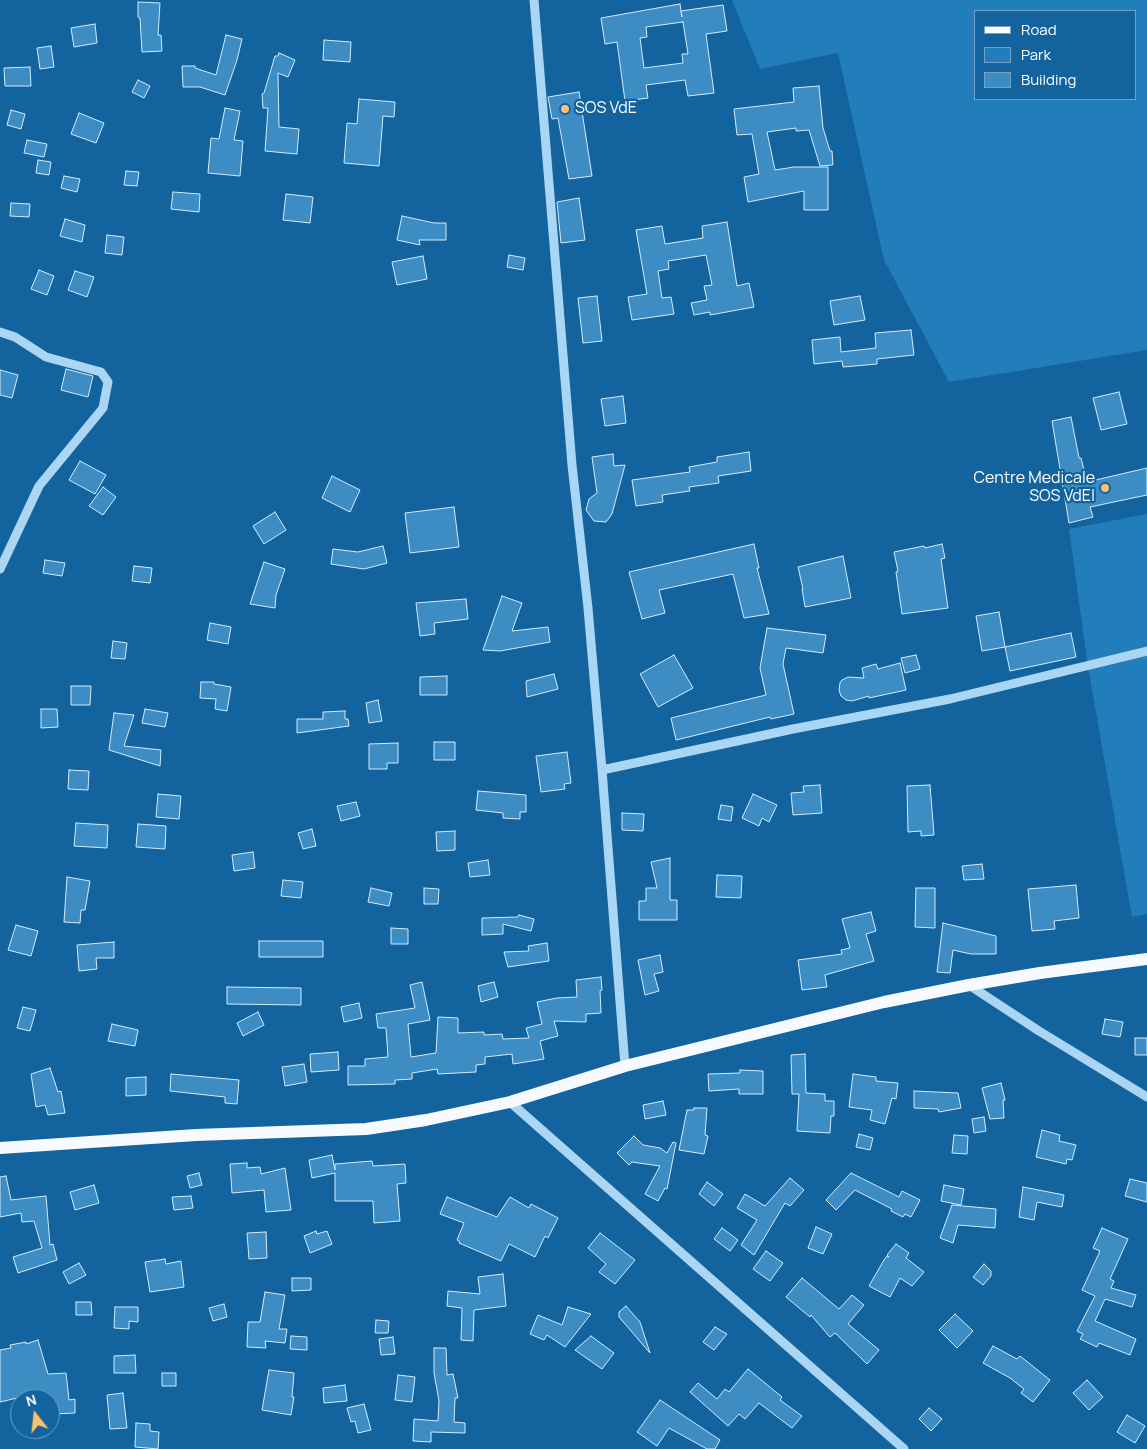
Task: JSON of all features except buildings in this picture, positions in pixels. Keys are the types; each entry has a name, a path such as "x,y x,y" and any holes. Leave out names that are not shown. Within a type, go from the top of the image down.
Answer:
{"main road":[{"path":"0,1148 196,1135 366,1129 426,1120 510,1102 625,1066 884,1002 1040,973 1147,959"}],"street":[{"path":"534,0 572,456 602,770 625,1066"},
{"path":"0,332 15,337 46,357 101,372 108,382 104,408 39,486 0,569"},
{"path":"602,770 793,729 950,699 1147,652"},
{"path":"969,985 1039,1032 1147,1098"},
{"path":"510,1102 904,1449"}],"green space":[{"path":"732,0 1147,0 1147,350 949,382 884,260 838,53 760,69"},
{"path":"1147,514 1147,914 1132,917 1088,667 1069,529"}],"place":[{"name":"SOS VdE","path":"565,109"},
{"name":"Centre Medicale SOS VdE|","path":"1105,488"}]}
